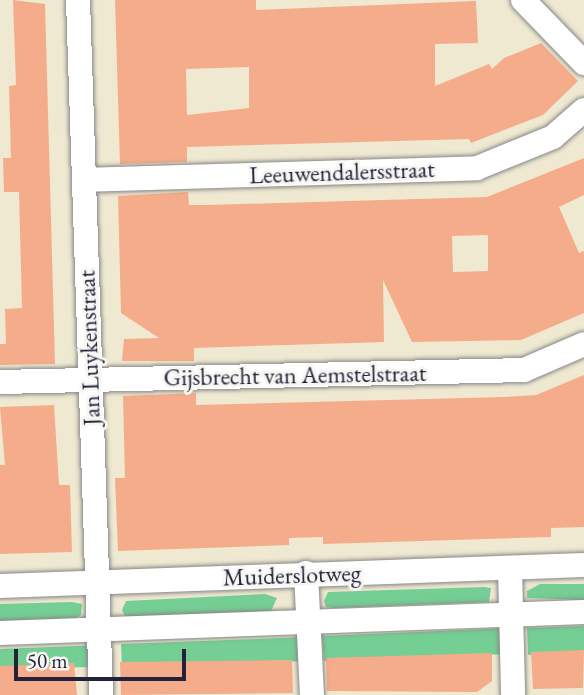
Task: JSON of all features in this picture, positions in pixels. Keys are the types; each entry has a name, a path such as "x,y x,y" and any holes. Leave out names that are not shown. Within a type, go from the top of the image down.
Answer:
{"street":[{"name":"Jan Luykenstraat","path":"78,0 101,695"},
{"path":"523,0 584,63"},
{"name":"Leeuwendalersstraat","path":"84,180 477,167 553,137 584,110"},
{"name":"Gijsbrecht van Aemstelstraat","path":"0,382 524,370 584,344"},
{"name":"Muiderslotweg","path":"0,586 584,565"},
{"path":"510,568 513,695"},
{"path":"306,573 312,695"},
{"name":"Muiderslotweg","path":"0,633 584,612"}],"green space":[{"path":"540,584 584,584 584,600 527,598 527,591"},
{"path":"491,588 489,602 335,608 326,607 324,601 328,592"},
{"path":"265,594 277,598 271,611 133,617 125,616 122,610 126,601"},
{"path":"0,604 82,604 81,615 76,618 0,621"},
{"path":"584,626 584,652 528,655 527,628"},
{"path":"510,628 511,654 324,661 322,636"},
{"path":"306,637 306,661 122,667 121,644"},
{"path":"101,645 102,667 0,668 0,649"}],"building":[{"path":"13,0 45,4 55,364 0,365 0,344 6,344 5,309 22,308 19,192 4,192 3,158 11,158 9,86 16,85"},
{"path":"115,0 256,0 256,10 476,1 478,43 435,44 435,86 489,64 492,69 504,58 541,43 578,81 543,115 471,143 469,139 187,147 187,162 120,164","holes":["249,67 249,108 187,115 186,69"]},
{"path":"584,158 584,195 559,207 579,253 584,251 584,313 521,340 412,342 383,280 384,342 194,348 194,361 122,361 124,339 159,338 121,313 118,196 188,192 189,205 487,197","holes":["488,235 488,271 453,272 452,236"]},
{"path":"584,375 584,527 551,528 551,537 323,544 323,537 289,538 289,545 118,551 115,478 125,478 123,396 196,393 196,405 504,397 536,395"},
{"path":"54,405 59,485 70,485 72,552 0,554 0,465 5,465 0,407"},
{"path":"584,650 583,688 533,689 531,652"},
{"path":"492,653 492,681 477,692 327,691 326,658"},
{"path":"292,660 293,693 121,695 120,662"},
{"path":"74,663 77,695 0,695 0,666"}]}
